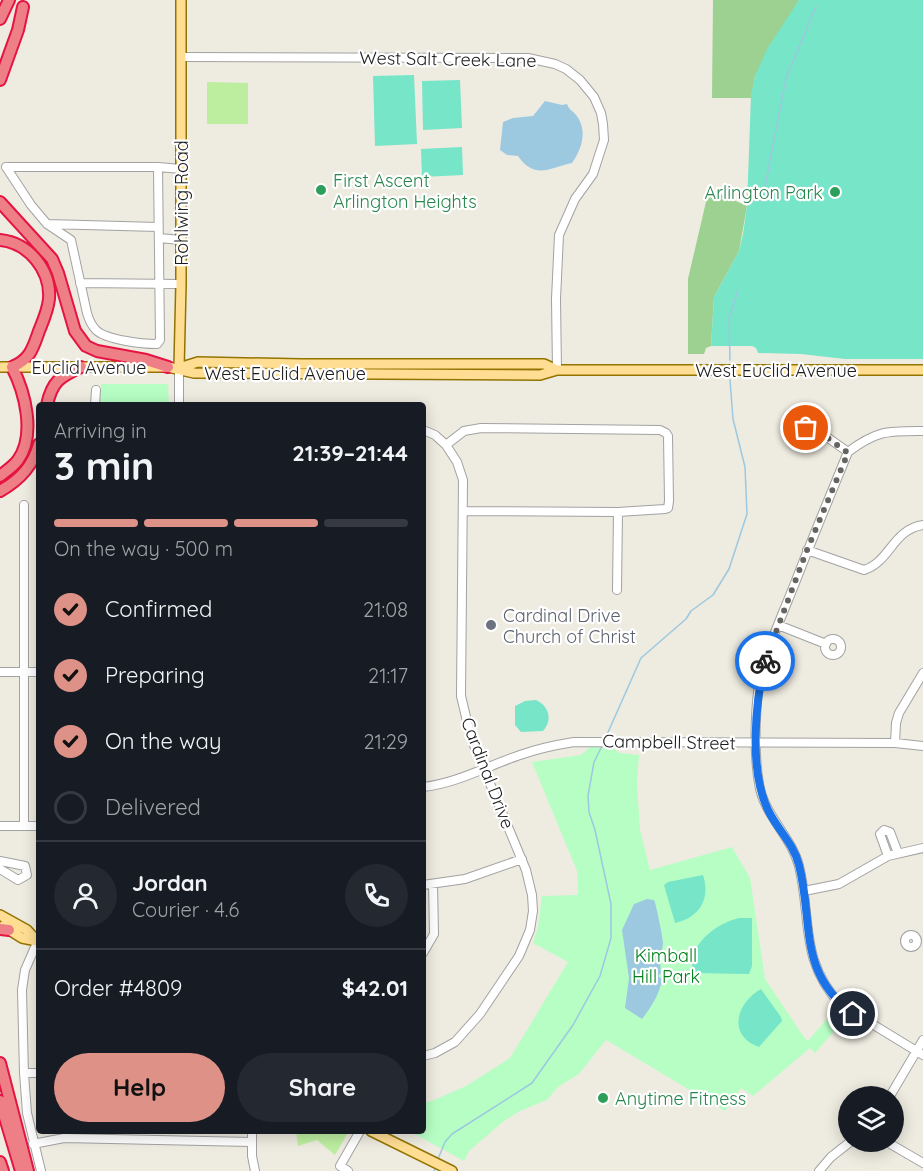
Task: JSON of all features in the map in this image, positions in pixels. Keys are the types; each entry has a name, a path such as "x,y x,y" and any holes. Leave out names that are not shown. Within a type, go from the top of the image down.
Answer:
{"highway":[{"path":"0,19 9,0"},
{"path":"0,62 24,3"},
{"path":"0,80 18,30 24,3"},
{"path":"0,202 52,259 75,330 86,346 98,351 146,360 173,368"},
{"path":"0,240 20,246 34,256 44,271 49,288 48,305 32,353 26,360 12,367 17,376 23,400 27,434 18,460 0,476"},
{"path":"49,402 57,380 81,367"},
{"path":"0,491 26,471 36,454"},
{"path":"0,1063 28,1171"},
{"path":"0,1101 21,1171"},
{"path":"0,1162 3,1171"}],"main road":[{"name":"Rohlwing Road","path":"173,368 181,284 181,0"},
{"name":"West Euclid Avenue","path":"173,368 198,362 544,364 557,370 923,370"},
{"name":"Euclid Avenue","path":"0,367 173,368"},
{"path":"0,915 27,930 36,938"},
{"path":"3,928 22,938 36,940"},
{"path":"377,1134 449,1170"}],"street":[{"name":"West Salt Creek Lane","path":"182,57 528,58 555,64 580,80 594,97 601,113 604,140 593,174 570,209 559,235 556,299 557,370"},
{"path":"158,167 160,340 157,344 149,344 128,341 98,332 90,322 71,240 47,224 31,205 6,167 158,167 181,170"},
{"path":"47,224 158,227"},
{"path":"159,238 181,240"},
{"path":"80,283 181,284"},
{"name":"Rohlwing Road","path":"173,368 179,402"},
{"path":"95,402 96,390"},
{"path":"426,431 435,435 446,445 459,434 475,429 660,430 666,433 669,440 668,508 618,512 463,511"},
{"path":"817,430 848,453"},
{"path":"920,1053 853,1014 831,995 818,974 810,949 799,864 794,851 768,810 761,792 757,743 760,683 765,660 807,550 848,453 878,433 923,431"},
{"name":"Cardinal Drive","path":"426,1055 445,1048 463,1034 480,1014 519,956 530,930 533,911 530,881 471,738 461,696 463,480 457,462 446,445"},
{"path":"24,505 24,826"},
{"path":"617,590 618,512"},
{"path":"807,550 864,570 879,564 897,539 907,531 923,525"},
{"path":"778,625 826,644"},
{"path":"0,672 36,672"},
{"path":"894,743 899,713 923,673"},
{"name":"Campbell Street","path":"426,786 457,780 546,747 574,742 894,743 923,746"},
{"path":"0,826 36,826"},
{"path":"888,856 880,834 884,830 890,832 898,853"},
{"path":"804,891 839,884 888,856 923,848"},
{"path":"426,885 465,879 522,859"},
{"path":"0,861 25,866 27,875 18,880 0,869"},
{"path":"426,948 434,934 433,885"},
{"path":"36,945 25,970 22,990 27,1113 41,1171"},
{"path":"897,1086 920,1053 923,1040"},
{"path":"24,1073 36,1073"},
{"path":"252,1134 255,1171"},
{"path":"348,1171 340,1166 358,1134"},
{"path":"33,1144 64,1138 251,1142"},
{"path":"819,1171 838,1151"},
{"path":"904,1152 923,1163"}],"green space":[{"path":"713,0 799,0 755,76 751,98 712,98"},
{"name":"Arlington Park","path":"799,0 923,0 923,359 845,359 801,354 758,353 752,346 711,346 714,297 739,251 743,234 747,206 751,95 755,76 767,49"},
{"path":"414,75 417,144 375,146 373,76"},
{"path":"460,80 462,128 423,130 422,81"},
{"path":"207,82 248,83 248,124 207,124"},
{"path":"462,147 463,175 422,177 421,149"},
{"path":"709,189 747,206 739,251 714,297 711,346 706,348 704,354 688,354 688,279"},
{"path":"101,384 168,384 169,402 100,402"},
{"path":"536,700 547,710 549,718 546,727 543,731 521,732 515,725 515,706 525,701"},
{"name":"Kimball Hill Park","path":"590,747 614,748 619,753 639,755 637,783 640,830 650,870 732,847 750,878 765,979 808,1041 834,1011 844,1020 815,1053 810,1048 753,1096 741,1088 725,1111 606,1040 579,1074 558,1087 547,1100 520,1111 504,1121 469,1151 464,1161 414,1134 426,1134 426,1102 466,1086 510,1058 568,962 533,943 538,927 542,896 578,895 577,871 532,762 581,755"},
{"path":"703,875 705,892 701,906 691,917 675,923 664,885 668,882"},
{"path":"739,918 752,918 752,966 749,974 693,973 694,953 705,937 721,925"},
{"path":"761,989 782,1021 759,1047 742,1035 739,1019 746,1002"},
{"path":"296,1134 347,1134 335,1155 317,1140 298,1146"}],"water":[{"path":"545,101 567,104 580,121 583,133 579,152 572,163 536,170 530,168 518,156 507,155 500,150 503,122 513,118 533,116"},
{"path":"647,899 654,900 661,928 663,943 661,973 658,976 662,979 657,996 642,1019 625,1008 629,978 622,930 634,904"}],"waterway":[{"path":"762,202 786,78 816,6"},
{"path":"730,360 729,319 738,290"},
{"path":"605,739 641,658 686,619 691,611 713,595 729,569 747,514 745,467 733,419 730,380"},
{"path":"438,1159 445,1142 452,1134 532,1083 573,1025 600,976 611,938 611,904 589,812 588,796 594,762 602,746"},
{"path":"434,1171 436,1166"}],"way so far":[{"path":"765,661 807,550 848,453 817,430 809,433 806,428"}],"place":[{"name":"First Ascent Arlington Heights","path":"321,190"},
{"name":"Arlington Park","path":"835,192"},
{"name":"Cardinal Drive Church of Christ","path":"491,625"},
{"name":"Anytime Fitness","path":"603,1098"}],"route":[{"path":"765,661 757,704 758,772 761,792 768,810 794,851 799,864 810,949 818,974 831,995 853,1014"}]}
